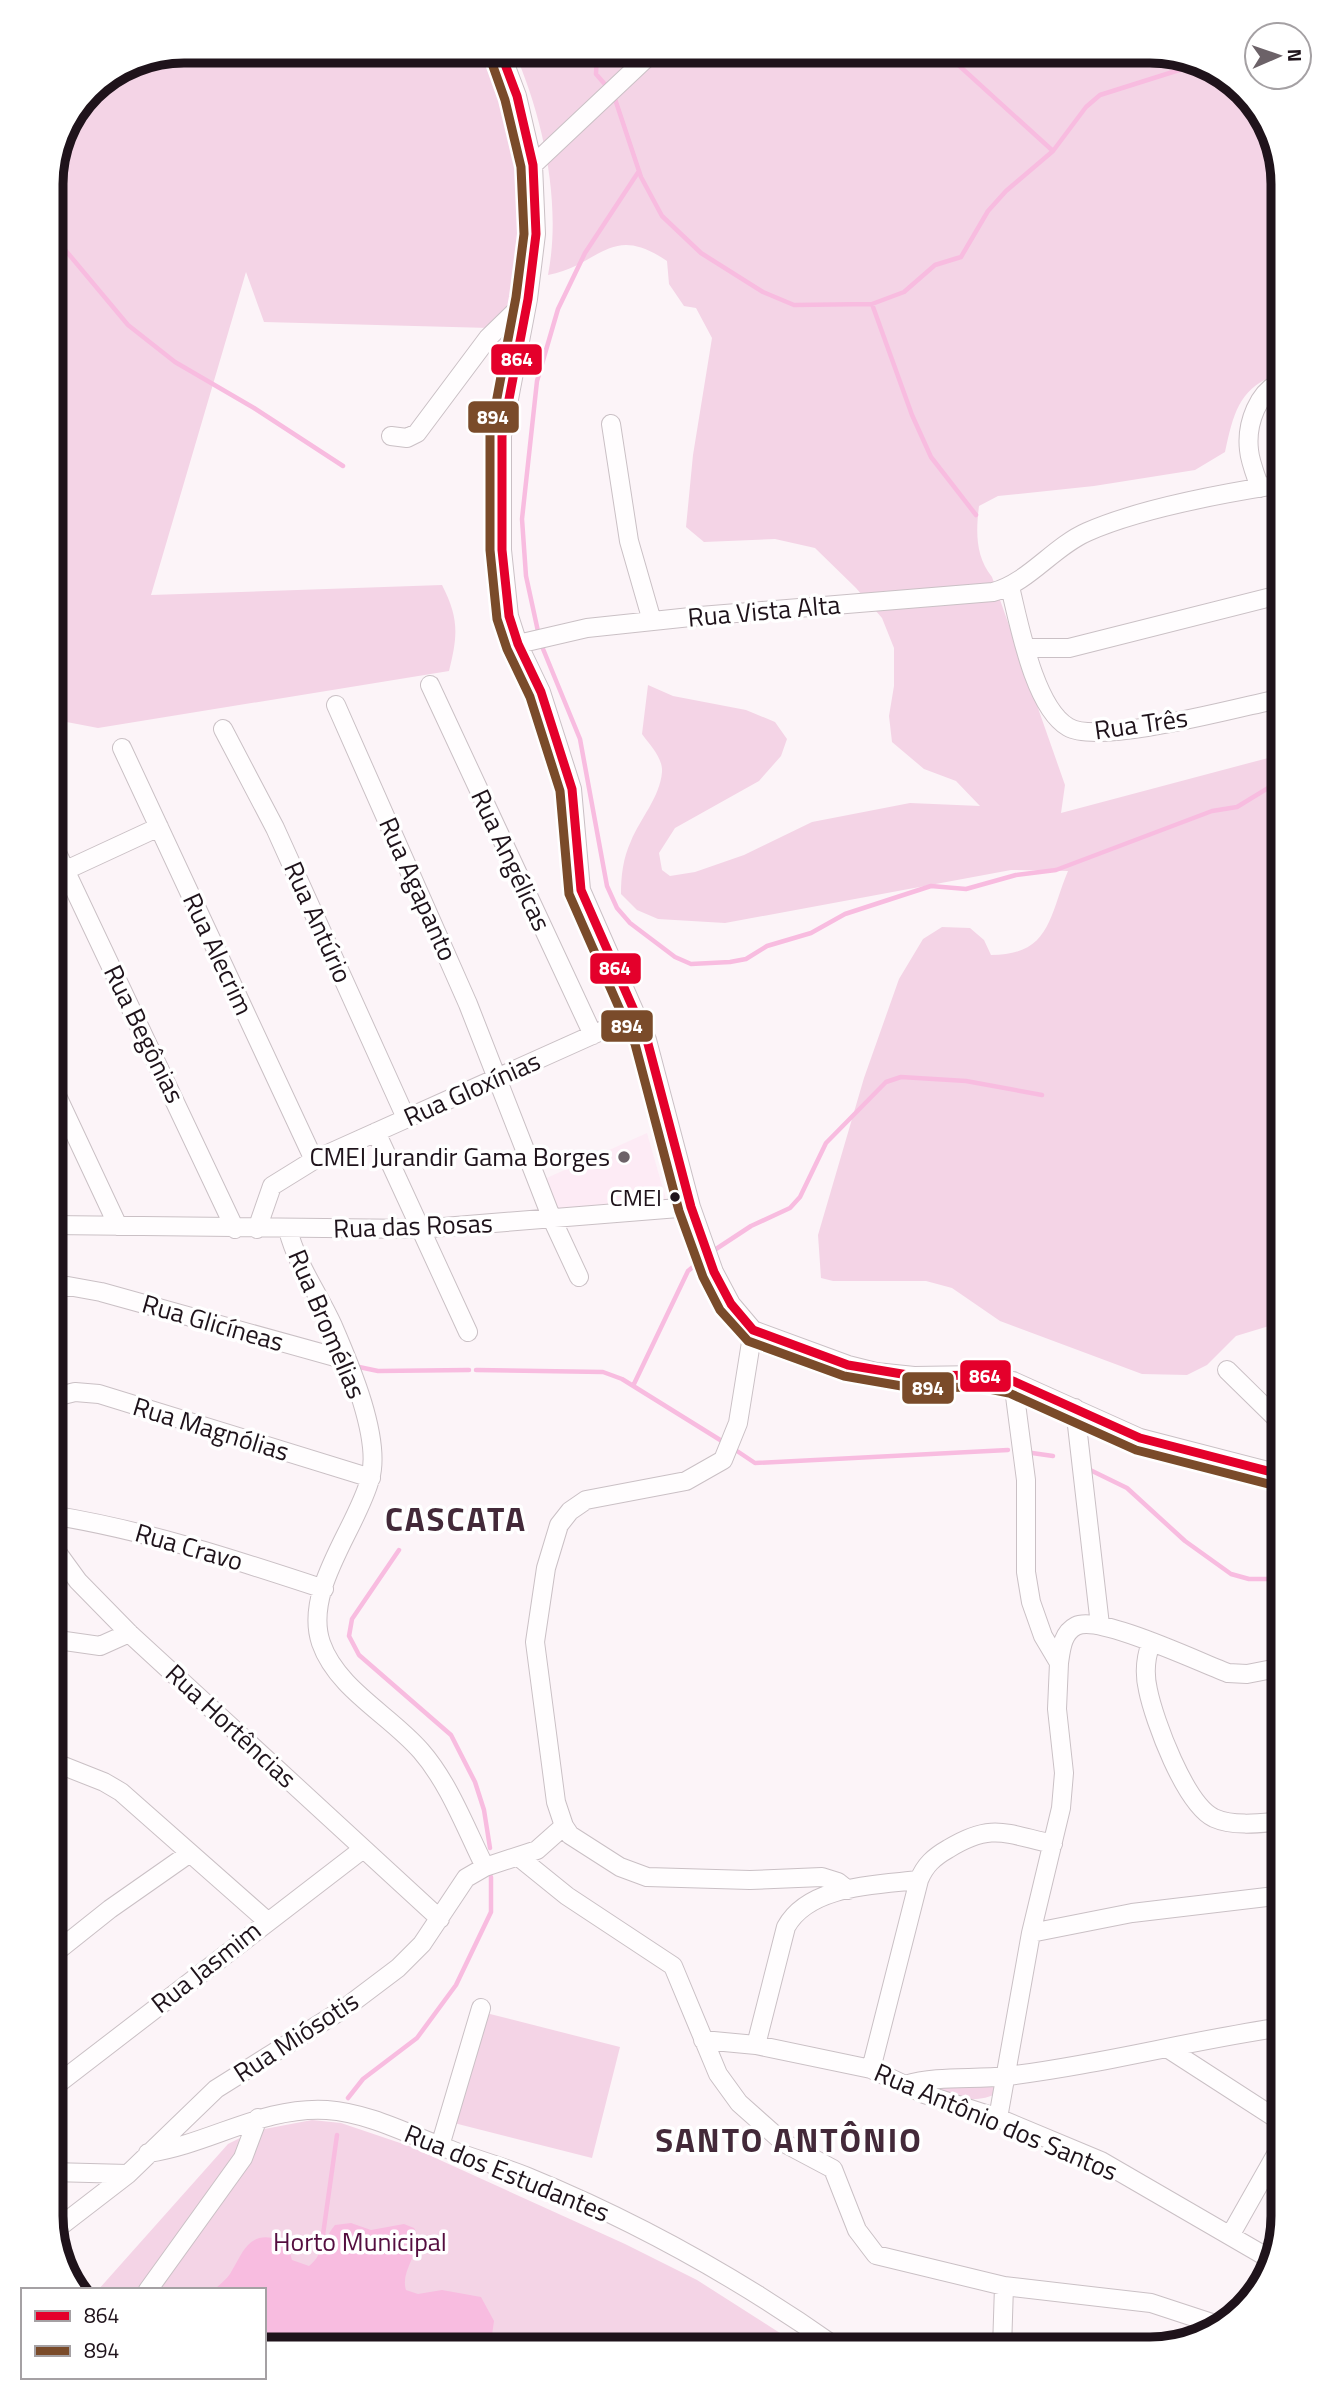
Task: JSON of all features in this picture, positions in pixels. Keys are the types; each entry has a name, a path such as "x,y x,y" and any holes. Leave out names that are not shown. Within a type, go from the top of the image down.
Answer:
{"street":[{"path":"505,63 517,96 533,165 536,234 528,299 502,436 500,495 504,582 518,644 541,692 572,789 581,890 637,1015 655,1069 691,1208 714,1272 731,1304 753,1330 876,1372 914,1376 980,1375 1013,1381 1140,1438 1271,1472"},
{"path":"533,165 641,63"},
{"path":"391,436 407,438 417,433 488,338 528,299"},
{"path":"1260,488 1249,450 1251,425 1262,396 1271,390"},
{"path":"611,424 629,541 652,621"},
{"path":"1010,586 1062,546 1115,521 1271,486"},
{"name":"Rua Vista Alta","path":"518,644 587,628 993,592 1010,586"},
{"name":"Rua Três","path":"1010,586 1037,681 1058,718 1079,732 1118,732 1271,700"},
{"path":"1026,648 1069,648 1271,597"},
{"name":"Rua Angélicas","path":"430,685 593,1035"},
{"name":"Rua Agapanto","path":"336,705 468,1004 552,1219 579,1277"},
{"name":"Rua Antúrio","path":"223,729 275,828 406,1118"},
{"name":"Rua Alecrim","path":"122,748 314,1160"},
{"path":"63,872 159,827"},
{"name":"Rua Begônias","path":"63,884 235,1229"},
{"name":"Rua Gloxínias","path":"272,1185 314,1160 637,1015"},
{"path":"63,1109 118,1226"},
{"path":"376,1132 468,1332"},
{"name":"Rua Bromélias","path":"257,1229 272,1185"},
{"name":"Rua das Rosas","path":"63,1225 288,1230 419,1229 691,1208"},
{"name":"Rua Bromélias","path":"288,1230 294,1254 332,1325 346,1360 372,1444 371,1478 324,1589 317,1627 325,1653 344,1679 429,1760 485,1867"},
{"name":"Rua Glicíneas","path":"63,1287 80,1287 346,1360"},
{"path":"753,1330 738,1423 723,1460 686,1481 586,1500 570,1511 559,1525 546,1568 535,1642 556,1802 570,1835 620,1867 647,1877 750,1880 822,1877 838,1882 848,1891"},
{"path":"1227,1370 1271,1413"},
{"path":"1013,1381 1026,1480 1026,1572 1035,1614 1043,1636 1059,1663"},
{"name":"Rua Magnólias","path":"63,1395 75,1392 99,1394 371,1478"},
{"path":"1074,1408 1100,1625"},
{"name":"Rua Cravo","path":"63,1518 161,1536 324,1589"},
{"name":"Rua Hortências","path":"63,1562 129,1633 440,1919"},
{"path":"998,2118 1031,1933 1053,1844 1063,1784 1058,1709 1059,1663 1068,1632 1082,1624 1100,1625 1228,1673 1247,1674 1271,1669"},
{"path":"63,1641 100,1646 129,1633"},
{"path":"1151,1643 1145,1661 1153,1712 1187,1787 1212,1817 1227,1821 1271,1821"},
{"path":"63,1766 104,1782 121,1792 266,1920"},
{"path":"440,1919 466,1878 485,1867 520,1858 550,1842 564,1826"},
{"path":"871,2069 923,1870 937,1856 982,1832 995,1831 1053,1844"},
{"name":"Rua Jasmim","path":"63,2080 266,1920 363,1849"},
{"path":"63,1946 110,1909 190,1853"},
{"path":"520,1858 567,1896 673,1966 718,2074 739,2104 784,2143 833,2169 857,2230 876,2255 1004,2286 1152,2304 1209,2322"},
{"path":"756,2045 765,2001 786,1927 792,1915 817,1899 848,1891 919,1880"},
{"path":"1031,1933 1132,1913 1271,1896"},
{"name":"Rua Miósotis","path":"64,2224 128,2174 216,2089 345,2008 398,1968 440,1919"},
{"path":"440,2146 481,2008"},
{"path":"905,2085 936,2078 1006,2076 1167,2048 1208,2037 1271,2029"},
{"name":"Rua Antônio dos Santos","path":"703,2040 756,2045 871,2069 905,2085 998,2118 1101,2161 1264,2255"},
{"path":"1167,2048 1271,2115"},
{"name":"Rua dos Estudantes","path":"148,2153 187,2146 258,2118 300,2110 329,2110 379,2122 527,2177 671,2244 820,2337"},
{"path":"149,2288 243,2158 258,2118"},
{"path":"1231,2234 1271,2163"},
{"path":"63,2172 128,2174"},
{"path":"1002,2337 1004,2286"}],"shaded area":[{"name":"CMEI Jurandir Gama Borges","path":"647,1133 668,1206 549,1209 540,1181"},
{"path":"351,2223 371,2230 404,2224 414,2228 417,2243 406,2274 406,2290 418,2294 442,2290 481,2297 494,2321 492,2337 266,2337 266,2288 216,2288 256,2239 263,2237 281,2240 288,2248 292,2260 309,2266 318,2256 335,2225"}],"green space":[{"path":"496,63 520,133 531,212 524,294 490,328 264,322 246,272 151,595 442,585 452,607 455,627 449,671 98,728 63,721 63,176 75,130 88,110 117,83 160,65"},
{"path":"519,63 1158,63 1174,65 1211,79 1236,98 1255,123 1269,160 1271,184 1271,377 1257,384 1241,402 1225,452 1195,470 1094,486 998,496 979,506 977,525 982,561 992,577 1065,785 1061,813 1271,757 1271,1321 1269,1326 1236,1336 1207,1365 1187,1375 1142,1374 1000,1321 952,1288 926,1281 833,1281 821,1278 818,1235 864,1078 899,979 923,939 942,927 970,928 984,940 991,955 1026,948 1045,930 1068,871 1011,870 725,923 658,919 637,910 621,894 626,854 658,790 662,772 658,757 642,734 648,685 673,696 746,710 775,722 787,739 781,756 759,781 675,828 659,853 662,870 670,876 695,872 744,855 812,822 910,803 980,806 956,781 924,769 892,742 889,716 894,686 894,648 882,618 815,548 775,539 704,542 686,527 693,455 712,338 696,308 684,306 669,284 667,261 648,250 632,245 618,246 566,270 548,275 553,219 551,190 541,132"},
{"path":"482,2012 620,2047 592,2158 454,2123"},
{"path":"996,2082 998,2093 981,2099 956,2097 930,2090 929,2083"},
{"name":"Horto Municipal","path":"312,2120 341,2123 409,2146 625,2244 697,2280 786,2337 266,2337 266,2288 100,2288 228,2144 254,2131"}],"waterway":[{"path":"596,63 596,74 609,89"},
{"path":"956,63 1053,151"},
{"path":"614,96 641,177 662,216 701,253 763,292 794,305 872,304 904,292 935,265 961,257 988,211 1006,191 1053,151 1086,107 1100,95 1184,68"},
{"path":"539,636 526,576 522,519 537,381 558,309 585,253 639,171"},
{"path":"63,247 128,325 175,362 254,408 343,466"},
{"path":"872,304 912,415 931,457 976,515"},
{"path":"541,644 580,739 607,886 617,908 630,923 675,957 691,964 746,959 767,946 811,933 845,914 931,886 966,889 1016,875 1056,870 1212,811 1237,807 1271,786"},
{"path":"713,1251 751,1226 790,1208 800,1197 826,1143 886,1082 901,1077 966,1081 1042,1095"},
{"path":"633,1386 688,1271 700,1261"},
{"path":"359,1367 378,1371 469,1370"},
{"path":"476,1370 603,1372 622,1379 725,1443"},
{"path":"734,1449 755,1463 1008,1450"},
{"path":"1032,1453 1053,1456"},
{"path":"1086,1468 1127,1488 1185,1541 1231,1574 1249,1579 1271,1579"},
{"path":"399,1550 352,1619 349,1636 359,1655 451,1735 475,1782 484,1810 490,1848"},
{"path":"348,2098 363,2079 417,2038 456,1985 491,1912 491,1877"},
{"path":"319,2263 337,2135"}],"transit line":[{"name":"894","path":"492,63 505,100 521,167 524,234 516,297 490,435 490,550 497,619 507,649 530,697 560,791 569,894 635,1044 679,1211 703,1277 720,1310 748,1341 844,1376 913,1388 979,1387 1009,1393 1136,1450 1271,1485"},
{"name":"864","path":"505,63 517,96 533,165 536,234 528,299 502,436 502,550 509,616 518,644 541,692 572,789 581,890 647,1040 691,1207 714,1272 731,1304 753,1330 848,1365 914,1376 980,1375 1013,1381 1140,1438 1271,1472"}],"place":[{"name":"CMEI Jurandir Gama Borges","path":"624,1157"},
{"name":"CMEI","path":"675,1197"}],"district":[{"name":"CASCATA","path":"456,1519"},
{"name":"SANTO ANTÔNIO","path":"789,2140"}]}
